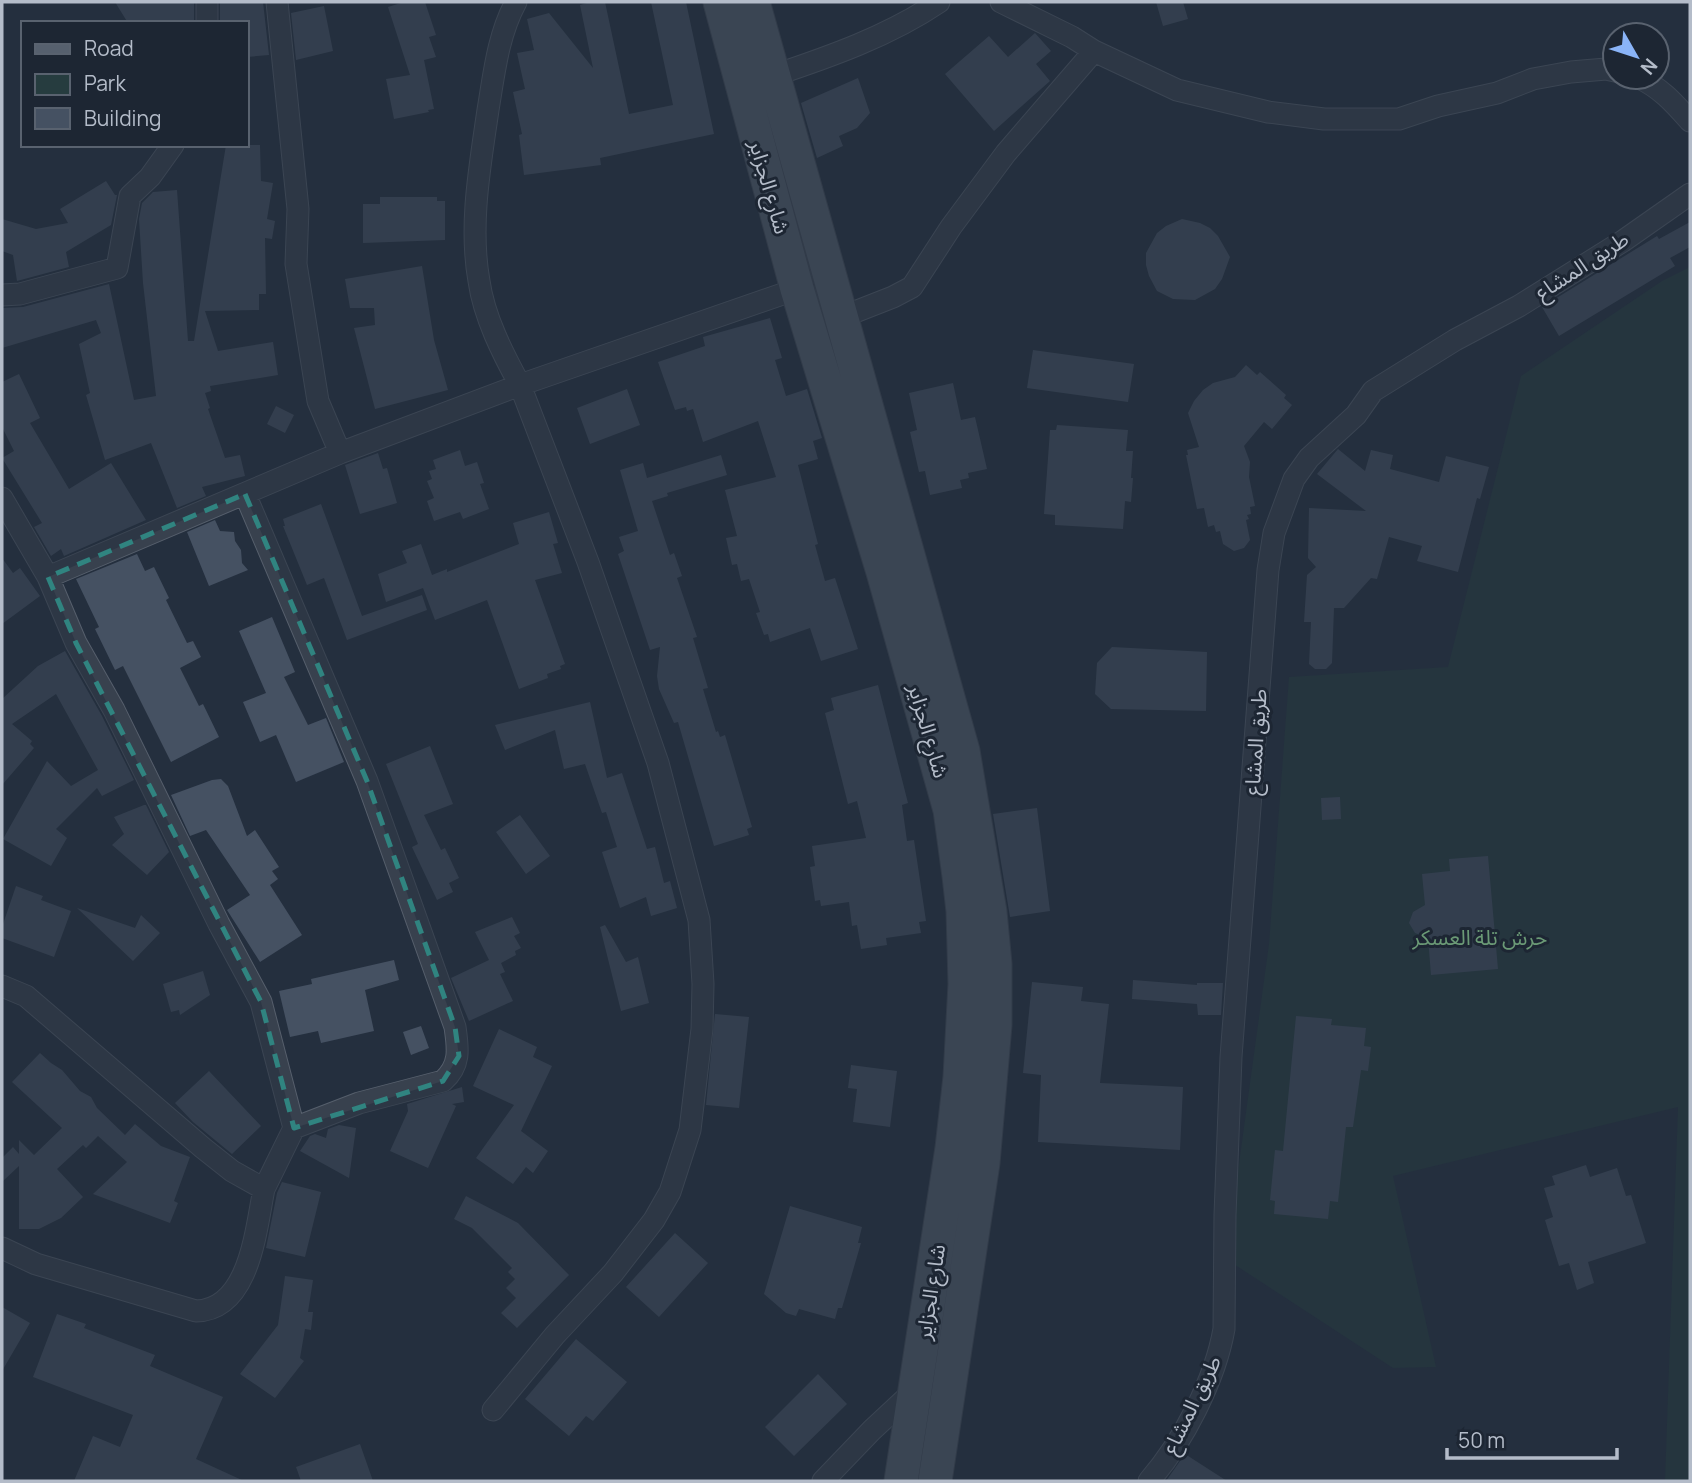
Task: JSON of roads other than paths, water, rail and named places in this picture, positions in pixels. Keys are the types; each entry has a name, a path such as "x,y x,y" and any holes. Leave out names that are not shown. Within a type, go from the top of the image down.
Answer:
{"main road":[{"name":"شارع الجزاير","path":"720,2 797,289 883,572 950,810 963,911 965,985 960,1077 952,1148 901,1481"},
{"name":"شارع الجزاير","path":"753,2 963,751 990,912 995,964 995,1025 983,1163 935,1481"}],"street":[{"path":"207,2 207,21"},
{"path":"277,2 298,209 296,264 318,401 340,453"},
{"path":"493,1410 555,1335 613,1273 654,1220 670,1192 690,1130 702,1029 703,984 699,920 658,763 588,562 520,385 507,362 489,318 479,283 475,246 479,184 495,65 502,36 516,2"},
{"path":"772,76 867,41 922,14 939,2"},
{"path":"1001,2 1072,37 1094,51 1177,90 1268,112 1324,119 1399,118 1497,93 1533,79 1601,69"},
{"path":"842,317 912,287 951,227 1006,153 1094,51"},
{"path":"1661,91 1677,104 1690,121"},
{"path":"2,295 20,294 117,268 130,196 150,177 172,147"},
{"name":"طريق المشاع","path":"1149,1481 1178,1440 1207,1385 1224,1329 1231,1057 1268,570 1274,533 1294,479 1309,458 1356,415 1373,391 1455,340 1519,306 1623,241 1690,194"},
{"path":"48,577 340,453 520,385 797,289"},
{"path":"245,494 367,782 455,1027 458,1056 450,1075 443,1081 359,1103 294,1128"},
{"path":"2,498 48,577 76,643 114,710 219,924 261,1002 294,1128 264,1189 246,1272 229,1294 206,1311 196,1311 36,1264 2,1248"},
{"path":"2,986 26,996 232,1171 264,1189"},
{"path":"823,1481 915,1390"}],"park label":[{"name":"حرش تلة العسكر","path":"1480,938"}]}
